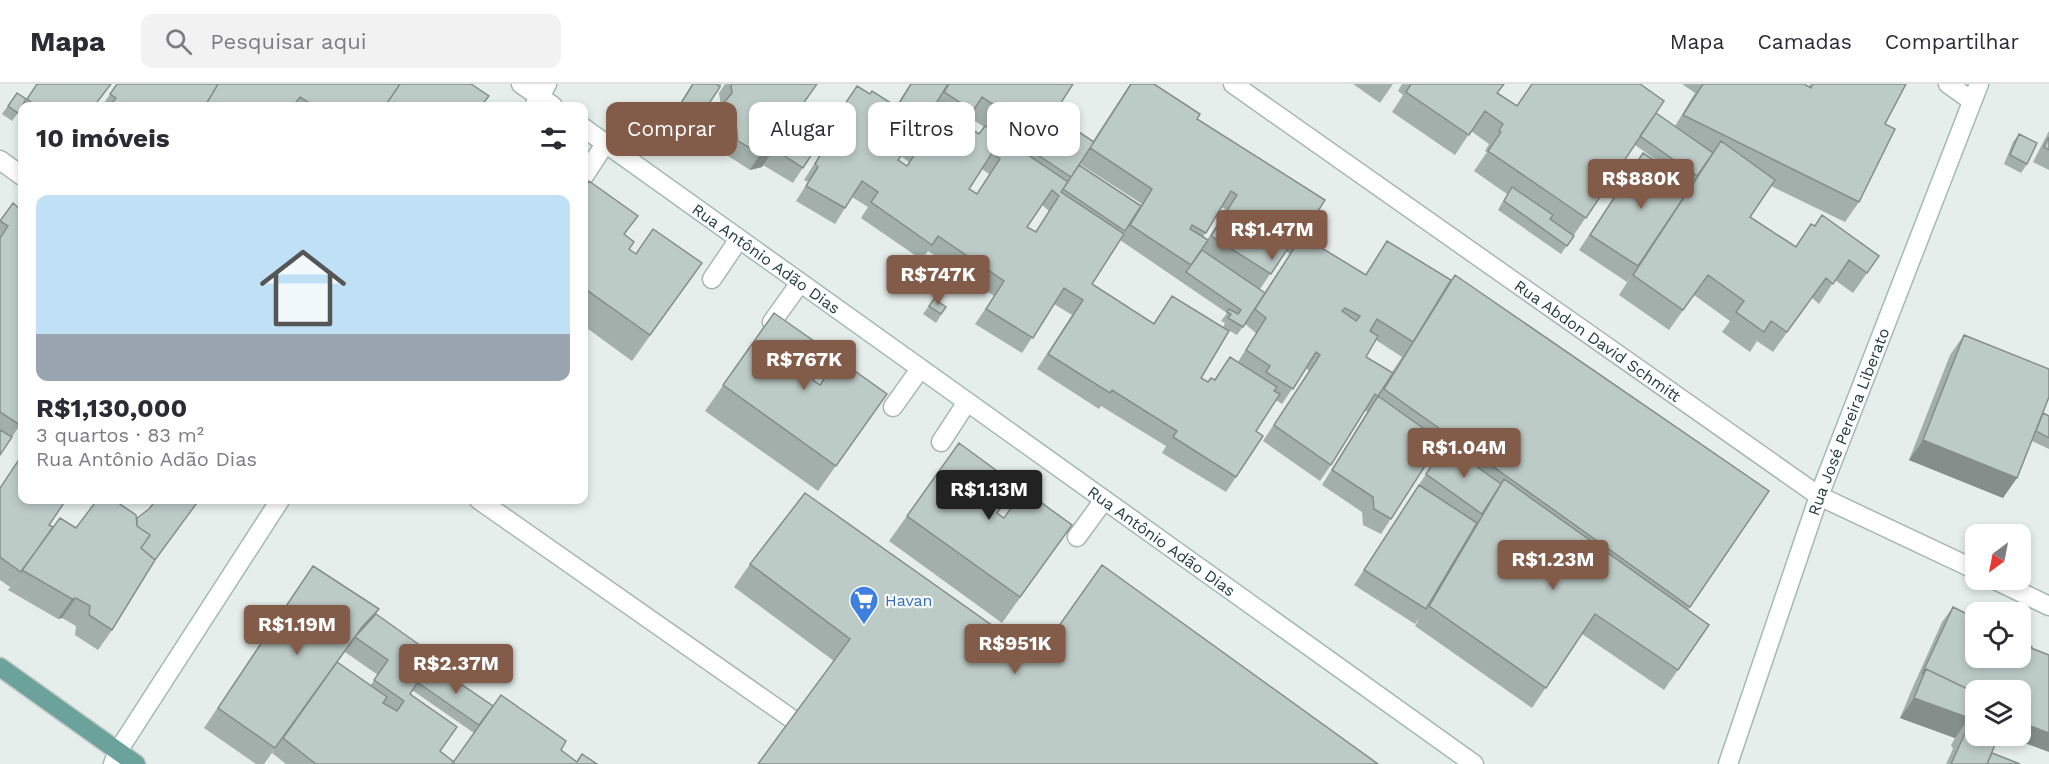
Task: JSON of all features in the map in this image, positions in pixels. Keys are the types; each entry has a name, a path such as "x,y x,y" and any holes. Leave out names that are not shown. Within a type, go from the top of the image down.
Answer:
{"main road":[{"path":"521,84 544,98"},
{"name":"Rua Abdon David Schmitt","path":"1233,84 1819,496 1965,565"},
{"path":"1948,84 1976,92"},
{"name":"Rua José Pereira Liberato","path":"1728,764 1819,496 1976,92"},
{"name":"Rua Antônio Adão Dias","path":"588,131 1474,764"},
{"path":"588,170 605,144"},
{"path":"0,160 18,173"},
{"path":"712,279 739,239"},
{"path":"772,322 800,283"},
{"path":"893,407 920,369"},
{"path":"941,442 968,402"},
{"path":"1077,537 1104,500"},
{"path":"116,758 277,504"},
{"path":"485,504 792,719"},
{"path":"2016,590 2049,606"},
{"path":"0,666 116,758 136,764"}],"building":[{"path":"37,84 111,84 97,102 31,102 27,99"},
{"path":"117,84 218,84 207,102 113,102 116,98 110,94"},
{"path":"218,84 400,84 388,102 308,102 300,97 296,102 207,102"},
{"path":"400,84 471,84 489,96 484,102 388,102"},
{"path":"693,84 716,84 720,87 710,102 682,102"},
{"path":"731,84 817,84 804,102 749,102 749,148 738,141 737,102 724,102 732,93"},
{"path":"911,84 948,84 937,102 900,102"},
{"path":"949,84 1073,84 1061,102 990,102 982,97 975,108 975,102 959,102 944,92"},
{"path":"1131,84 1154,84 1200,114 1197,119 1325,200 1302,236 1366,275 1387,241 1451,280 1413,342 1377,319 1370,331 1378,336 1366,357 1393,373 1378,396 1375,394 1331,465 1274,425 1320,355 1316,352 1293,389 1266,372 1270,366 1246,350 1266,318 1255,309 1300,239 1296,236 1271,274 1211,236 1237,195 1231,191 1206,233 1192,225 1190,229 1208,240 1191,265 1130,225 1152,189 1090,148","holes":["1345,308 1360,316 1356,321 1342,311"]},
{"path":"1411,84 1504,84 1497,93 1517,106 1532,84 1640,84 1664,101 1586,218 1488,151 1501,132 1499,131 1503,124 1485,111 1469,135 1406,92"},
{"path":"1703,84 1804,84 1811,88 1813,84 1906,84 1885,124 1895,129 1859,202 1683,115"},
{"path":"857,86 870,94 872,91 889,102 868,102 868,156 901,156 898,160 907,166 914,156 975,156 975,131 979,134 985,126 987,127 987,156 990,156 969,189 977,194 1000,159 996,156 1029,156 1068,182 1061,192 1124,234 1092,284 1154,324 1172,296 1229,331 1201,378 1208,382 1211,378 1215,380 1230,357 1277,387 1274,391 1280,394 1256,431 1263,436 1236,477 1173,437 1177,431 1112,390 1110,393 1048,354 1083,300 1064,288 1033,338 986,309 1004,281 938,236 932,245 871,202 878,192 862,181 845,208 806,186 818,167 815,164 820,156 856,156 856,102 846,102","holes":["1052,190 1059,196 1036,232 1027,227"]},
{"path":"17,93 26,99 24,102 18,102 18,113 8,106"},
{"path":"1656,113 1713,153 1697,176 1640,136"},
{"path":"1080,133 1094,142 1071,177 1040,156 1080,156"},
{"path":"2019,134 2037,143 2027,164 2010,155"},
{"path":"2049,137 2049,150 2044,147"},
{"path":"1721,141 1775,180 1750,217 1796,247 1811,224 1815,226 1822,215 1879,256 1867,273 1849,260 1833,284 1826,278 1787,332 1771,321 1764,332 1736,312 1744,301 1708,275 1683,310 1633,275"},
{"path":"1643,153 1692,185 1638,266 1590,235"},
{"path":"785,156 811,156 803,168"},
{"path":"1079,165 1141,206 1125,231 1063,189"},
{"path":"589,181 638,216 624,234 634,242 629,249 636,254 653,229 702,263 650,335 588,291"},
{"path":"1512,187 1553,215 1550,219 1574,236 1567,246 1504,201"},
{"path":"13,203 18,207 18,424 0,412 0,238 8,226 0,221"},
{"path":"1202,250 1265,293 1243,327 1228,318 1231,314 1227,312 1229,309 1238,314 1241,310 1186,272"},
{"path":"1455,275 1769,491 1690,607 1384,389"},
{"path":"934,299 946,307 941,314 929,306"},
{"path":"774,313 821,346 808,364 819,372 813,380 820,385 838,359 887,394 836,466 723,385"},
{"path":"1964,335 2049,369 2049,397 2017,478 1923,440"},
{"path":"1378,396 1441,441 1391,519 1374,509 1373,497 1332,470"},
{"path":"2043,413 2049,416 2049,438 2036,431"},
{"path":"0,430 12,437 0,455"},
{"path":"959,443 1008,479 994,499 1003,505 997,513 1004,518 1024,490 1072,525 1020,597 907,516"},
{"path":"1446,445 1501,484 1482,514 1426,474"},
{"path":"18,461 18,504 63,504 49,525 53,527 21,572 0,557 0,488"},
{"path":"1504,479 1709,625 1678,670 1595,614 1546,688 1429,606"},
{"path":"1419,485 1477,523 1426,609 1364,570"},
{"name":"Havan","path":"805,493 1037,657 1102,565 1378,764 758,764 850,639 750,564"},
{"path":"94,504 120,504 136,515 137,526 150,535 141,548 155,560 112,630 89,615 90,606 76,598 72,599 22,570 60,518 76,528"},
{"path":"153,504 196,504 155,560 141,548 150,535 137,526 137,518"},
{"path":"313,566 379,609 362,627 275,748 218,708"},
{"path":"1953,607 1965,613 1965,668 2031,668 2031,648 2049,655 2049,733 2031,726 2031,680 1965,680 1965,688 1926,669 1922,674"},
{"path":"376,614 438,658 422,675 410,694 457,727 440,751 454,762 452,764 316,764 283,738 337,662 387,697 383,703 397,711 404,701 374,680 388,660 355,637"},
{"path":"433,665 493,706 479,725 417,682"},
{"path":"1926,669 1965,688 1965,717 1914,698"},
{"path":"501,695 566,741 561,750 577,762 582,754 597,764 452,764"},
{"path":"1965,733 1965,746 1994,746 1987,764 1951,764"},
{"path":"1992,753 2020,764 1987,764"}],"place":[{"name":"Havan","path":"864,626"}]}
